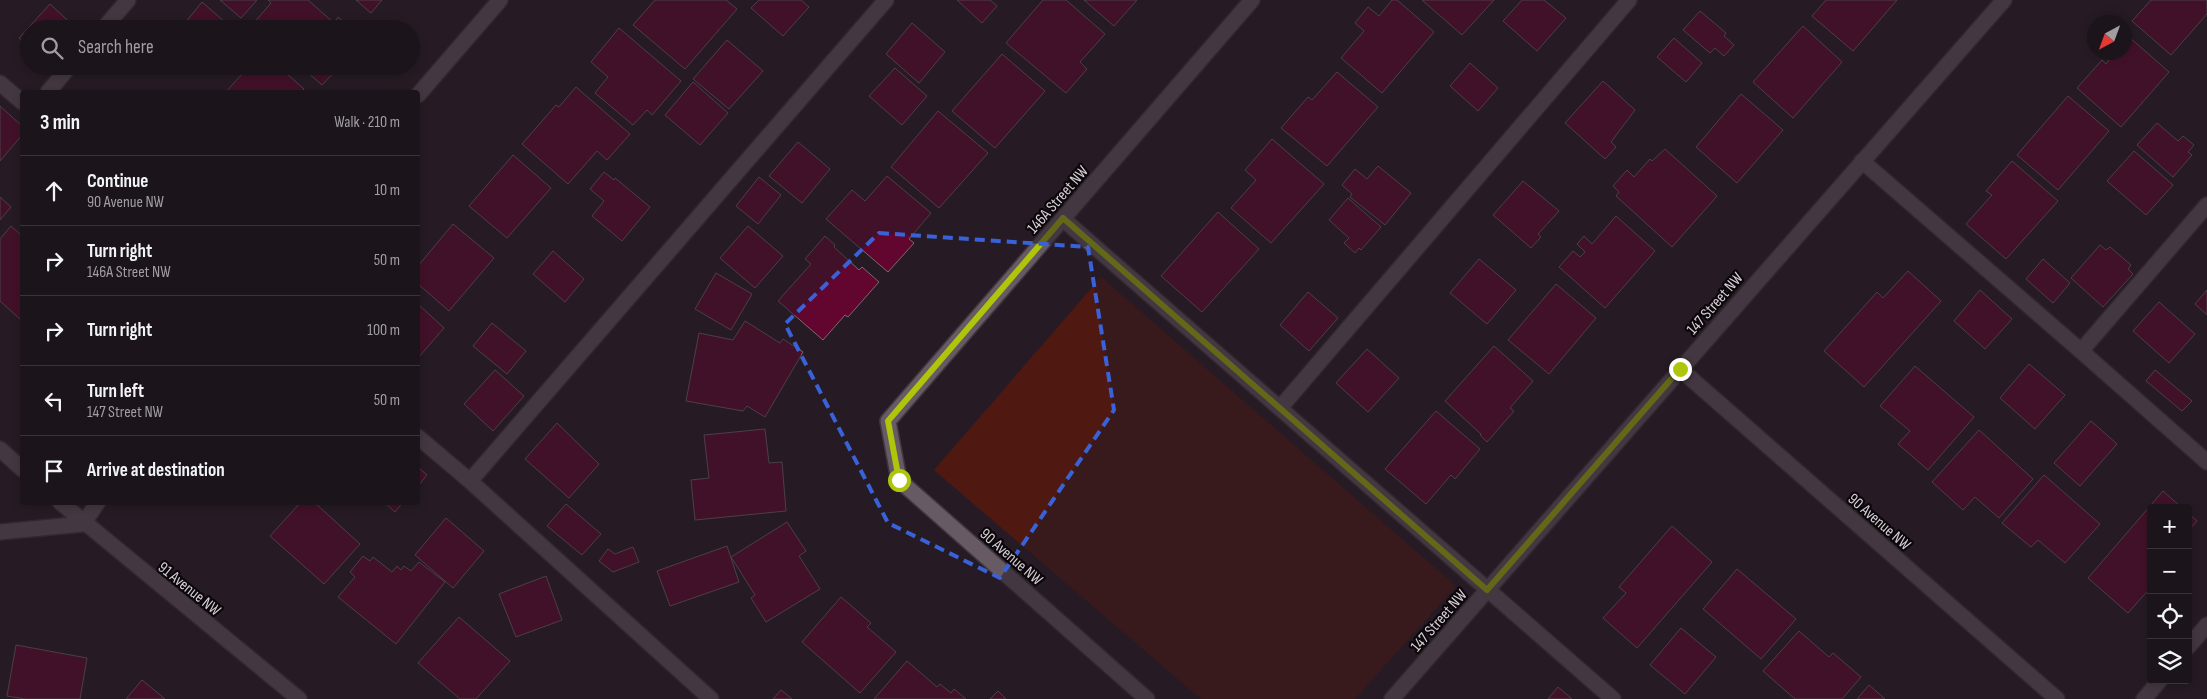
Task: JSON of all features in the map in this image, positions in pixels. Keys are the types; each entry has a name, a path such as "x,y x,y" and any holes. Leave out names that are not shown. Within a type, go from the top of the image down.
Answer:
{"street":[{"path":"111,20 128,0"},
{"path":"420,93 500,0"},
{"path":"470,481 886,0"},
{"name":"146A Street NW","path":"888,421 1252,0"},
{"path":"1280,408 1629,0"},
{"name":"147 Street NW","path":"1392,699 2004,0"},
{"path":"50,90 62,75"},
{"path":"0,83 20,100"},
{"path":"1862,160 2207,462"},
{"path":"2081,351 2207,205"},
{"path":"1063,218 1613,699"},
{"name":"90 Avenue NW","path":"1680,369 2057,699"},
{"name":"90 Avenue NW","path":"888,421 899,480 1147,699"},
{"path":"420,439 470,481 711,699"},
{"path":"0,449 20,467"},
{"name":"91 Avenue NW","path":"63,505 83,524 299,699"},
{"path":"0,532 83,524 96,505"},
{"path":"2192,642 2207,625"},
{"path":"2144,699 2157,684"}],"highlighted area":[{"path":"879,233 1088,247 1114,410 1000,578 888,523 785,324"}],"shaded area":[{"path":"1101,277 1456,586 1355,699 1201,699 934,470"}],"building":[{"path":"220,0 257,0 241,18"},
{"path":"268,0 308,0 331,20 256,20 271,3"},
{"path":"356,0 382,0 371,13"},
{"path":"655,0 726,0 737,9 685,69 633,25"},
{"path":"759,0 801,0 809,7 783,36 751,8"},
{"path":"957,0 990,0 997,6 982,23"},
{"path":"1043,0 1066,0 1105,34 1080,62 1087,69 1066,93 1006,43"},
{"path":"1084,0 1137,0 1114,26"},
{"path":"1392,0 1397,0 1434,32 1382,93 1341,58 1364,31 1355,23 1368,7 1379,16"},
{"path":"1422,0 1494,0 1462,35"},
{"path":"1522,0 1544,0 1566,18 1537,51 1503,21"},
{"path":"1826,0 1897,0 1853,51 1812,16"},
{"path":"2151,0 2207,0 2207,14 2171,55 2132,21"},
{"path":"202,2 223,20 187,20"},
{"path":"50,4 67,20 35,20"},
{"path":"1700,11 1726,33 1724,36 1734,45 1724,56 1715,48 1710,53 1683,30"},
{"path":"912,23 945,52 919,83 886,54"},
{"path":"1803,26 1842,62 1793,118 1753,82"},
{"path":"619,28 681,81 652,115 647,110 633,125 595,93 608,77 591,62"},
{"path":"1674,38 1702,63 1686,82 1657,57"},
{"path":"727,40 763,71 729,109 693,79"},
{"path":"2132,40 2169,72 2121,127 2077,88 2102,60 2106,64 2109,60 2132,60"},
{"path":"1002,54 1045,91 995,148 952,111"},
{"path":"1470,63 1498,88 1478,111 1450,86"},
{"path":"895,68 927,96 902,125 869,96"},
{"path":"1337,72 1378,107 1327,166 1281,128 1308,97 1312,100"},
{"path":"241,75 288,75 304,89 303,90 228,90"},
{"path":"310,75 331,75 322,85"},
{"path":"1603,81 1635,110 1611,142 1616,147 1605,159 1565,123"},
{"path":"693,82 728,113 700,145 665,115"},
{"path":"576,87 630,134 607,160 597,151 568,184 522,144 556,105 559,107"},
{"path":"1741,94 1783,130 1737,183 1696,147"},
{"path":"2068,96 2109,131 2058,190 2017,155"},
{"path":"0,106 20,124 20,137 0,161"},
{"path":"938,111 988,153 939,208 891,167"},
{"path":"2157,123 2178,141 2183,136 2194,145 2188,152 2192,155 2173,177 2137,145"},
{"path":"1272,139 1324,184 1271,243 1231,208 1256,180 1245,170"},
{"path":"798,142 830,169 802,203 769,176"},
{"path":"1665,149 1717,196 1672,247 1616,196 1619,192 1613,186 1627,170 1634,177 1650,159 1652,161"},
{"path":"2134,151 2173,185 2146,215 2107,181"},
{"path":"513,155 551,188 507,238 469,206"},
{"path":"2012,161 2058,201 2006,259 1966,224 1992,195 1986,191"},
{"path":"1378,166 1411,193 1385,225 1350,197 1352,194 1342,185 1355,169 1367,179"},
{"path":"604,172 614,180 615,178 650,207 622,241 592,216 604,201 590,189"},
{"path":"887,176 931,213 909,239 914,243 888,272 826,219 852,190 865,201"},
{"path":"759,177 781,195 758,224 736,206"},
{"path":"1523,181 1559,211 1538,234 1541,237 1531,248 1493,215"},
{"path":"0,197 11,207 0,220"},
{"path":"1348,198 1381,227 1361,250 1359,248 1355,253 1344,243 1349,238 1329,220"},
{"path":"1218,212 1259,249 1202,312 1161,276"},
{"path":"1616,216 1655,251 1605,308 1559,267 1573,251 1580,257 1585,252 1577,244 1584,236 1592,244"},
{"path":"453,224 494,258 449,311 420,286 420,264"},
{"path":"11,226 20,234 20,319 0,301 0,239"},
{"path":"748,226 783,256 755,288 720,258"},
{"path":"825,236 859,270 862,267 879,282 848,317 845,315 823,340 778,301 811,264 805,259"},
{"path":"2100,245 2106,250 2110,247 2131,265 2128,269 2133,274 2103,307 2071,278"},
{"path":"553,251 584,279 565,302 533,274"},
{"path":"1479,259 1516,290 1487,324 1450,293"},
{"path":"2043,259 2070,283 2053,303 2026,279"},
{"path":"1908,271 1941,301 1864,387 1824,351 1877,292 1883,298"},
{"path":"716,273 752,294 731,330 695,309"},
{"path":"1556,284 1596,318 1549,374 1508,340"},
{"path":"1980,290 2012,319 1985,349 1954,321"},
{"path":"2207,290 2207,315 2195,304"},
{"path":"1308,292 1338,318 1309,351 1280,325"},
{"path":"2159,302 2195,334 2169,363 2133,331"},
{"path":"420,306 444,328 420,356"},
{"path":"745,321 780,343 783,339 803,352 765,417 747,406 743,411 686,401 699,333 733,340"},
{"path":"492,323 526,351 507,374 473,346"},
{"path":"1494,346 1533,381 1510,408 1514,411 1487,442 1481,434 1445,401"},
{"path":"1367,349 1399,378 1368,412 1336,383"},
{"path":"2029,364 2065,395 2035,429 2000,398"},
{"path":"1915,366 1974,417 1928,470 1898,444 1910,431 1880,406"},
{"path":"495,370 524,396 493,431 464,404"},
{"path":"2155,370 2192,401 2182,411 2146,381"},
{"path":"1436,411 1480,449 1455,479 1451,475 1426,504 1385,469"},
{"path":"2091,421 2117,444 2080,486 2054,463"},
{"path":"557,423 599,464 569,498 525,459"},
{"path":"765,429 769,463 782,462 786,511 695,520 691,480 709,478 704,435"},
{"path":"1979,430 2033,479 1999,518 1975,497 1963,510 1932,482"},
{"path":"420,469 427,475 420,484"},
{"path":"2044,475 2100,524 2065,563 2038,540 2031,547 2002,523"},
{"path":"2163,491 2178,504 2152,504"},
{"path":"566,504 601,534 582,555 547,526"},
{"path":"298,505 317,505 360,544 324,584 270,536"},
{"path":"387,505 401,505 395,512"},
{"path":"2147,510 2147,592 2128,613 2088,578"},
{"path":"2192,517 2197,521 2192,527"},
{"path":"446,518 484,551 453,588 415,555"},
{"path":"787,522 806,551 799,556 820,589 766,622 751,598 755,595 731,557"},
{"path":"1672,526 1712,562 1637,648 1603,618 1626,593 1619,587"},
{"path":"727,546 739,582 670,606 657,571"},
{"path":"633,547 639,562 613,572 599,561 608,549 615,554"},
{"path":"363,556 370,561 373,557 392,572 397,566 401,570 404,566 411,571 419,562 445,582 396,644 338,597 355,577 350,572"},
{"path":"1737,569 1796,619 1761,659 1703,609"},
{"path":"546,576 562,620 516,637 499,594"},
{"path":"841,597 871,623 867,627 896,652 860,693 802,642"},
{"path":"459,617 510,661 476,699 460,699 418,663"},
{"path":"1681,628 1716,657 1685,694 1650,665"},
{"path":"1799,631 1829,657 1833,653 1861,677 1842,699 1795,699 1763,671"},
{"path":"16,645 87,658 80,699 25,699 7,696"},
{"path":"907,661 937,687 940,684 951,693 954,689 966,699 874,699"},
{"path":"142,680 165,699 126,699"},
{"path":"1869,685 1885,699 1857,699"},
{"path":"1558,687 1572,699 1548,699"},
{"path":"781,690 792,699 773,699"},
{"path":"998,691 1006,699 990,699"}],"route":[{"path":"899,480 888,421 1063,218 1487,590 1680,369"}]}
